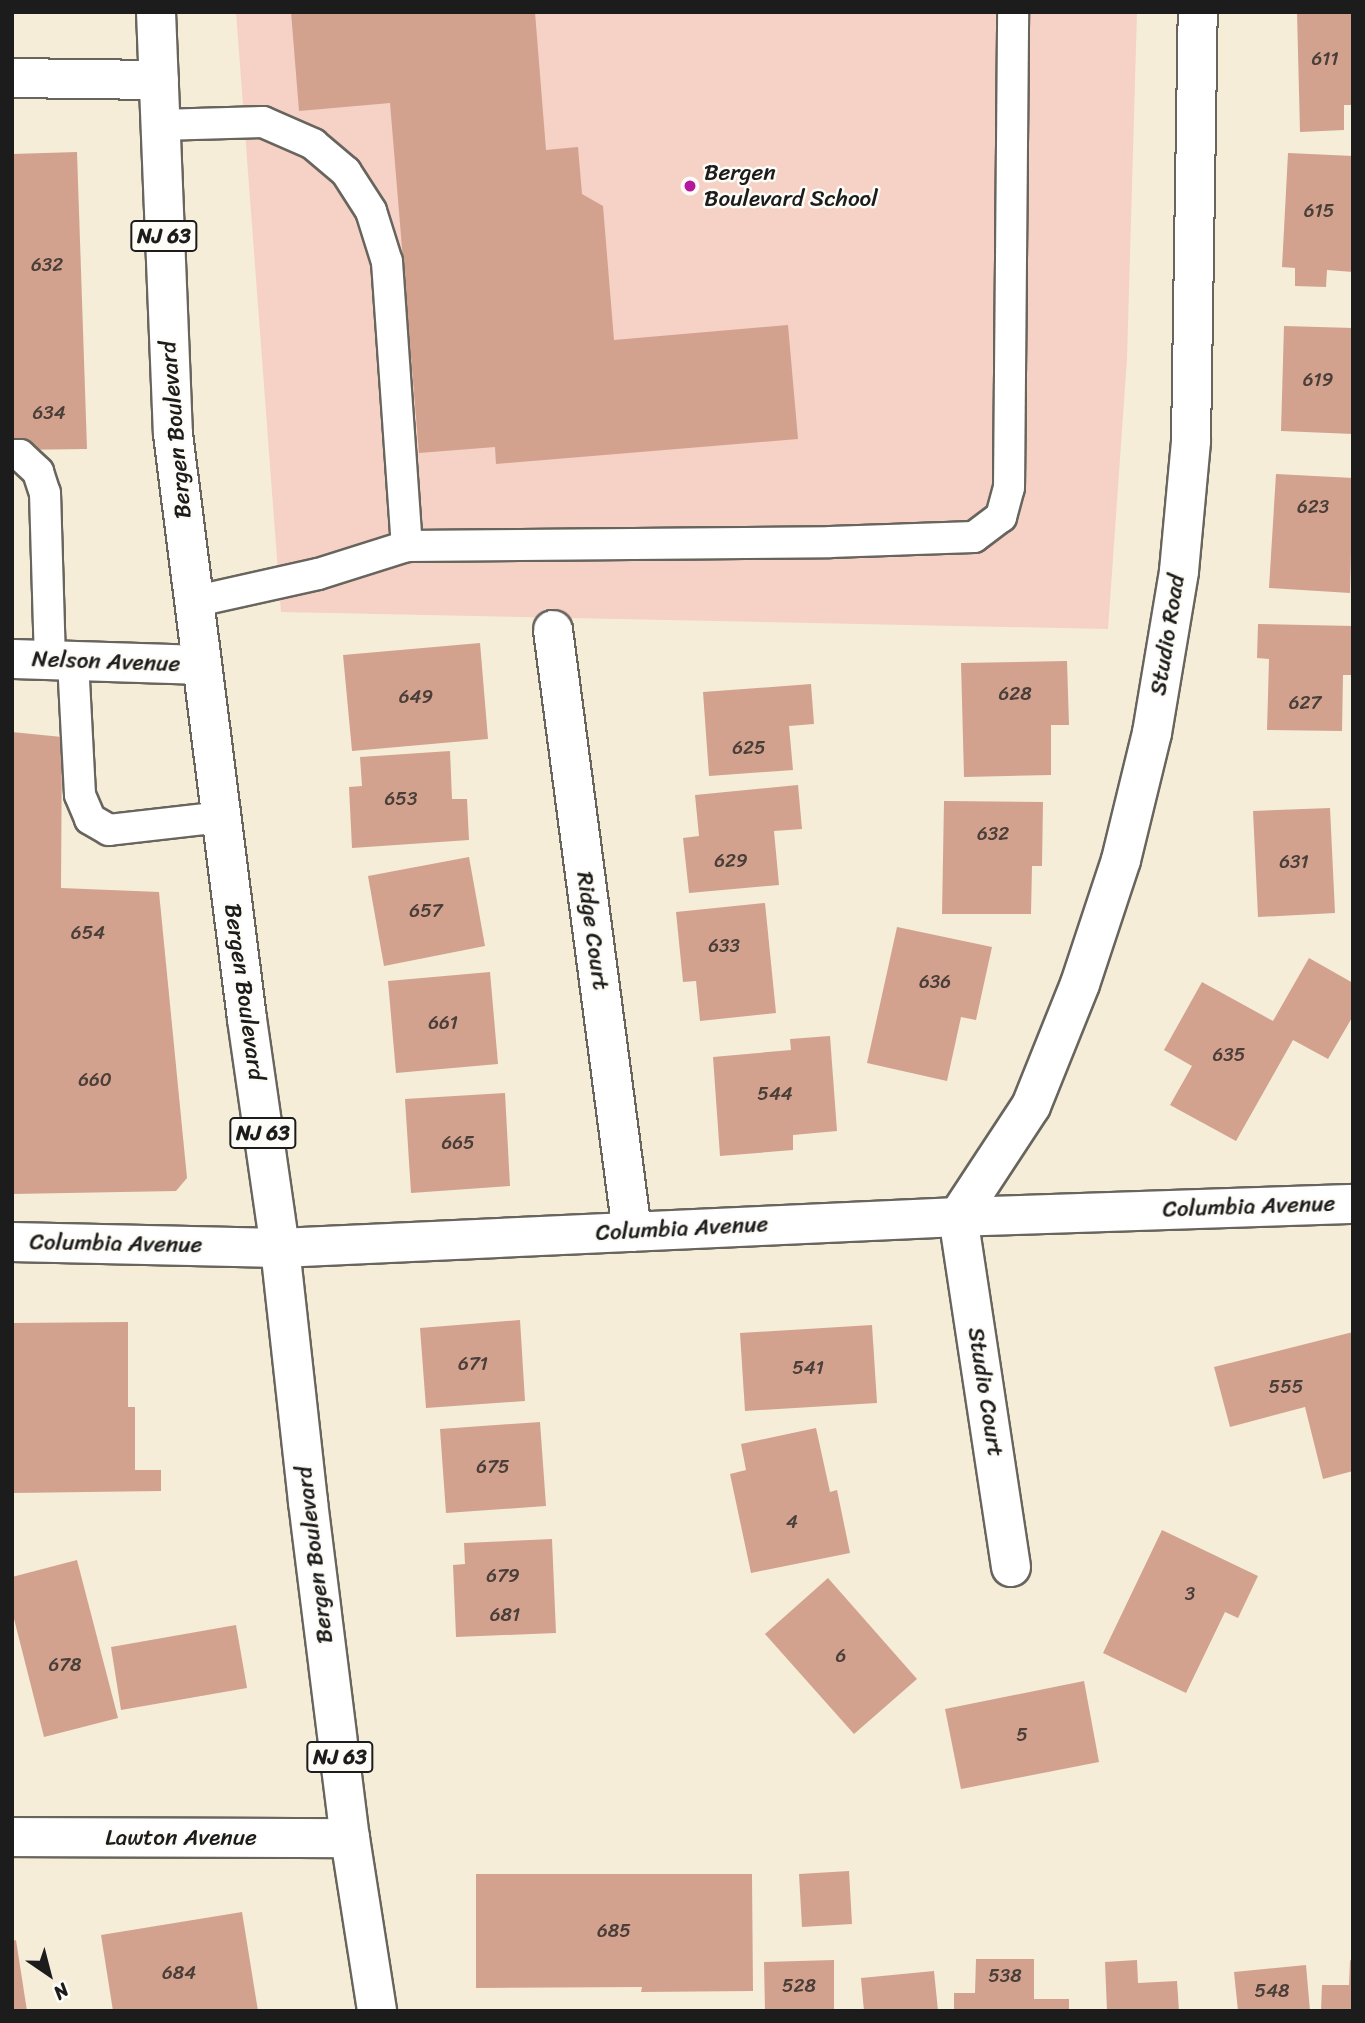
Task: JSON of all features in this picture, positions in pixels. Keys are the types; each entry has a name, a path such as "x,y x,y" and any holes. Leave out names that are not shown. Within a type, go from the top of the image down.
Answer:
{"street":[{"name":"Bergen Boulevard","path":"156,12 173,434 200,665 280,1248 308,1502 350,1838 377,2011"},
{"name":"Studio Road","path":"958,1217 1031,1106 1080,984 1121,860 1152,733 1179,571 1191,441 1198,12"},
{"path":"12,78 159,80"},
{"name":"Ridge Court","path":"553,630 632,1232"},
{"name":"Nelson Avenue","path":"12,659 200,665"},
{"name":"Columbia Avenue","path":"12,1242 280,1248 958,1217 1353,1204"},
{"name":"Studio Court","path":"958,1217 1011,1567"},
{"name":"Lawton Avenue","path":"12,1837 350,1838"}],"lane":[{"path":"193,602 318,574 407,546 830,542 974,537 1001,517 1009,488 1013,12"},
{"path":"160,125 263,122 313,144 346,173 372,211 387,262 407,546"},
{"path":"12,456 20,455 38,472 44,493 61,660 80,795 90,819 109,830 221,817"}],"shaded area":[{"name":"Bergen Boulevard School","path":"236,12 1137,12 1127,359 1108,629 281,612"}],"building":[{"path":"291,12 535,12 546,150 578,147 582,194 603,206 614,340 788,325 798,439 496,464 495,447 419,453 390,103 299,111"},
{"path":"1297,12 1353,12 1353,105 1344,105 1344,130 1300,132"},
{"path":"77,152 87,449 12,450 12,154"},
{"path":"1288,153 1353,156 1353,272 1327,270 1326,287 1295,286 1295,268 1282,267"},
{"path":"1284,326 1353,328 1353,434 1281,431"},
{"path":"1276,474 1353,478 1350,593 1269,588"},
{"path":"1258,624 1353,626 1353,675 1343,675 1342,731 1267,730 1269,659 1257,658"},
{"path":"480,643 488,739 352,751 343,655"},
{"path":"1067,661 1069,725 1051,725 1051,775 964,777 961,663"},
{"path":"811,684 814,724 789,726 793,770 709,776 703,692"},
{"path":"12,732 62,737 61,888 159,892 187,1178 176,1191 12,1194"},
{"path":"450,751 452,799 467,799 469,840 352,848 349,787 362,786 360,757"},
{"path":"798,785 802,829 774,831 779,885 689,893 683,838 699,836 695,795"},
{"path":"944,801 1043,802 1042,866 1032,866 1031,914 942,914"},
{"path":"1330,808 1335,913 1258,917 1253,811"},
{"path":"469,857 485,946 384,966 368,876"},
{"path":"765,903 776,1013 700,1021 696,981 683,982 676,912"},
{"path":"897,927 992,947 976,1020 961,1017 947,1081 867,1063"},
{"path":"1309,958 1353,983 1353,1016 1328,1059 1293,1040 1236,1141 1170,1105 1192,1066 1164,1050 1202,982 1273,1021"},
{"path":"490,972 498,1064 396,1073 388,981"},
{"path":"830,1036 837,1131 793,1135 793,1150 720,1156 713,1057 791,1050 790,1039"},
{"path":"505,1093 510,1186 411,1193 405,1099"},
{"path":"520,1320 525,1401 426,1408 420,1328"},
{"path":"128,1322 128,1407 135,1407 135,1470 161,1470 161,1491 12,1493 12,1323"},
{"path":"872,1325 877,1403 745,1411 740,1333"},
{"path":"1353,1332 1353,1471 1323,1479 1305,1407 1230,1427 1214,1367"},
{"path":"540,1422 546,1506 446,1513 440,1429"},
{"path":"816,1428 830,1492 837,1490 850,1553 751,1573 730,1474 746,1470 741,1444"},
{"path":"1162,1530 1258,1576 1238,1618 1225,1612 1186,1693 1103,1653"},
{"path":"552,1539 556,1633 456,1637 453,1565 465,1564 464,1543"},
{"path":"77,1560 118,1718 44,1737 12,1611 12,1577"},
{"path":"828,1578 917,1679 854,1734 765,1634"},
{"path":"236,1625 247,1688 121,1710 111,1647"},
{"path":"1084,1681 1099,1762 961,1789 945,1709"},
{"path":"849,1871 852,1924 802,1927 799,1874"},
{"path":"476,1874 752,1874 753,1991 641,1992 642,1987 476,1988"},
{"path":"242,1912 258,2011 113,2011 101,1935"},
{"path":"16,1940 27,2011 12,2011 12,1941"},
{"path":"976,1959 1034,1959 1034,1999 1069,1999 1069,2011 954,2011 954,1993 975,1993"},
{"path":"834,1960 834,2011 765,2011 764,1962"},
{"path":"1137,1960 1138,1983 1177,1981 1179,2011 1107,2011 1105,1962"},
{"path":"1350,1960 1353,1961 1353,2011 1321,2011 1322,1985 1349,1985"},
{"path":"1306,1965 1310,2011 1238,2011 1234,1972"},
{"path":"934,1971 938,2011 864,2011 861,1978"}],"place":[{"name":"Bergen Boulevard School","path":"690,186"}]}
